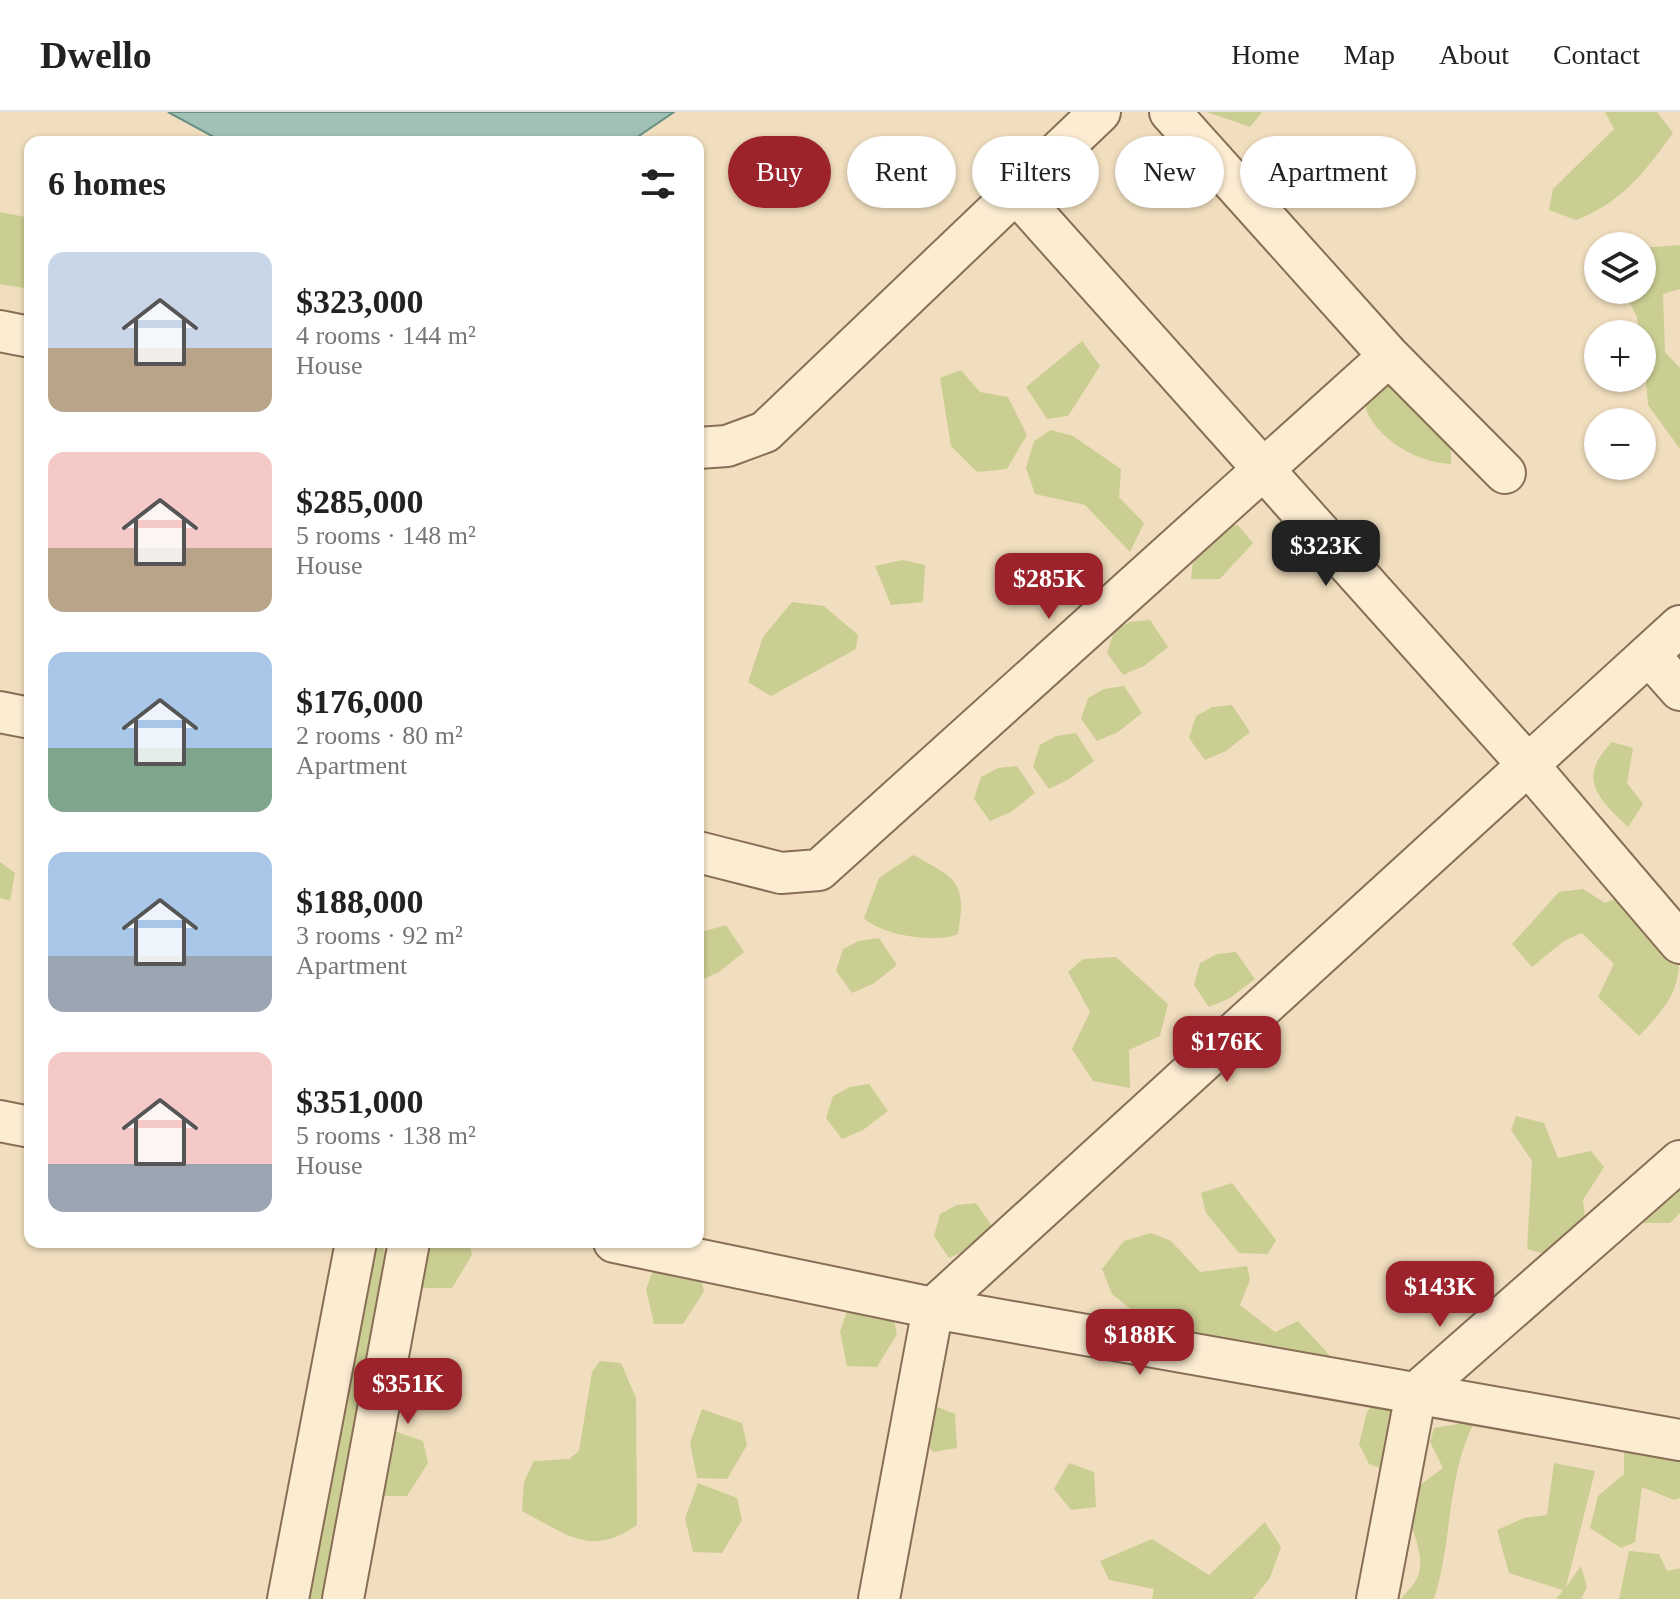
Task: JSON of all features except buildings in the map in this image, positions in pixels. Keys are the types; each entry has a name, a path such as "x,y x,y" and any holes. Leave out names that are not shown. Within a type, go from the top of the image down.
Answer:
{"street":[{"path":"1076,136 1100,112"},
{"path":"1170,112 1389,356 1505,473"},
{"path":"704,448 727,446 765,432 1002,208"},
{"path":"1029,208 1529,766 1680,943"},
{"path":"0,331 24,336"},
{"path":"704,854 781,873 819,870 1264,472 1389,356"},
{"path":"879,1599 933,1308 1680,626"},
{"path":"1649,655 1680,690"},
{"path":"0,712 24,717"},
{"path":"0,1121 24,1126"},
{"path":"1377,1599 1416,1393 1680,1161"},
{"path":"288,1599 355,1248"},
{"path":"343,1599 408,1248"},
{"path":"643,1248 933,1308 1680,1440"}],"green space":[{"path":"1207,112 1262,112 1250,127"},
{"path":"1605,112 1657,112 1673,133 1631,185 1606,205 1576,220 1549,210 1553,189 1614,129"},
{"path":"0,212 24,217 24,288 0,284"},
{"path":"1680,245 1680,289 1663,294 1665,352 1680,368 1680,449 1656,416 1656,408 1648,405 1647,392 1656,392 1656,320 1637,320 1630,304 1656,304 1656,247"},
{"path":"1082,341 1100,366 1068,416 1047,419 1026,387"},
{"path":"961,370 980,392 1008,397 1027,435 1007,469 977,472 951,446 940,378"},
{"path":"1384,376 1451,430 1451,464 1427,460 1404,450 1375,424 1365,403 1364,382"},
{"path":"1051,430 1073,436 1121,469 1119,497 1144,523 1130,552 1085,505 1035,494 1026,468 1034,441"},
{"path":"1238,525 1253,543 1220,579 1191,579 1195,543 1215,528"},
{"path":"903,560 925,565 923,602 891,605 875,566"},
{"path":"792,602 824,606 858,635 856,649 771,696 748,682 763,637"},
{"path":"1150,620 1168,647 1144,666 1123,675 1107,653 1114,631 1130,622"},
{"path":"1124,686 1142,713 1118,732 1097,741 1081,719 1088,698 1104,689"},
{"path":"1232,705 1250,732 1226,751 1205,760 1189,738 1196,716 1212,707"},
{"path":"1076,733 1094,761 1049,789 1033,767 1040,745 1056,736"},
{"path":"1612,742 1633,748 1627,783 1643,804 1628,827 1600,797 1593,778 1601,755"},
{"path":"1017,766 1035,793 1011,812 990,821 974,799 981,777 998,768"},
{"path":"913,855 940,870 955,884 961,903 958,934 937,938 909,936 882,929 864,918 879,878"},
{"path":"0,862 15,873 10,901 0,898"},
{"path":"1583,889 1605,903 1640,889 1680,922 1675,987 1663,1009 1639,1036 1598,997 1614,964 1582,933 1564,941 1532,967 1512,944 1559,892"},
{"path":"726,925 744,952 719,972 704,979 704,931"},
{"path":"879,938 897,965 873,984 852,993 836,971 843,949 859,941"},
{"path":"1236,952 1255,979 1230,998 1209,1007 1194,985 1200,963 1217,954"},
{"path":"1116,957 1168,1004 1160,1036 1129,1050 1130,1088 1093,1081 1072,1049 1090,1012 1068,972 1083,959"},
{"path":"869,1084 888,1111 863,1130 842,1139 826,1118 833,1096 850,1087"},
{"path":"1516,1116 1544,1123 1558,1158 1591,1151 1604,1167 1583,1200 1587,1236 1555,1257 1527,1249 1532,1161 1511,1130"},
{"path":"1680,1159 1680,1213 1670,1223 1644,1223 1641,1210"},
{"path":"1232,1183 1276,1240 1268,1254 1239,1253 1206,1213 1201,1193"},
{"path":"976,1203 995,1230 970,1249 949,1258 934,1236 940,1214 957,1205"},
{"path":"1151,1233 1171,1241 1200,1272 1247,1266 1250,1280 1240,1305 1275,1332 1298,1321 1346,1373 1234,1354 1192,1331 1134,1312 1112,1294 1102,1269 1124,1241"},
{"path":"361,1248 382,1248 388,1268 381,1358 356,1471 322,1599 286,1599"},
{"path":"417,1248 470,1248 472,1255 452,1288 423,1288 415,1253"},
{"path":"659,1255 698,1269 704,1291 683,1324 654,1324 646,1289"},
{"path":"852,1298 892,1312 897,1334 877,1367 847,1366 840,1331"},
{"path":"600,1361 621,1363 636,1398 637,1525 606,1540 592,1541 566,1534 522,1511 524,1482 534,1461 569,1459 579,1451 592,1372"},
{"path":"1375,1402 1404,1409 1391,1461 1380,1468 1369,1464 1359,1444 1367,1412"},
{"path":"930,1404 955,1414 957,1448 933,1452 915,1430"},
{"path":"702,1409 742,1423 747,1445 727,1479 697,1478 690,1443"},
{"path":"1475,1421 1459,1464 1434,1599 1401,1599 1416,1581 1420,1568 1407,1504 1408,1494 1443,1468 1430,1442 1434,1428"},
{"path":"383,1427 423,1441 428,1463 407,1496 378,1496"},
{"path":"1643,1434 1674,1460 1680,1459 1680,1498 1674,1500 1642,1487 1635,1542 1621,1548 1590,1528 1598,1496 1624,1474 1624,1452"},
{"path":"1069,1463 1094,1472 1096,1507 1071,1510 1054,1489"},
{"path":"1554,1463 1595,1471 1566,1587 1581,1566 1587,1587 1581,1599 1556,1599 1563,1590 1509,1573 1497,1530 1524,1518 1547,1515"},
{"path":"698,1483 737,1498 742,1520 722,1553 693,1552 685,1518"},
{"path":"1265,1522 1281,1547 1270,1578 1253,1599 1152,1599 1154,1589 1109,1580 1100,1561 1152,1539 1209,1575"},
{"path":"1629,1551 1659,1554 1667,1571 1680,1568 1680,1599 1619,1599"}],"water":[{"path":"168,112 674,112 639,136 212,136"}]}
